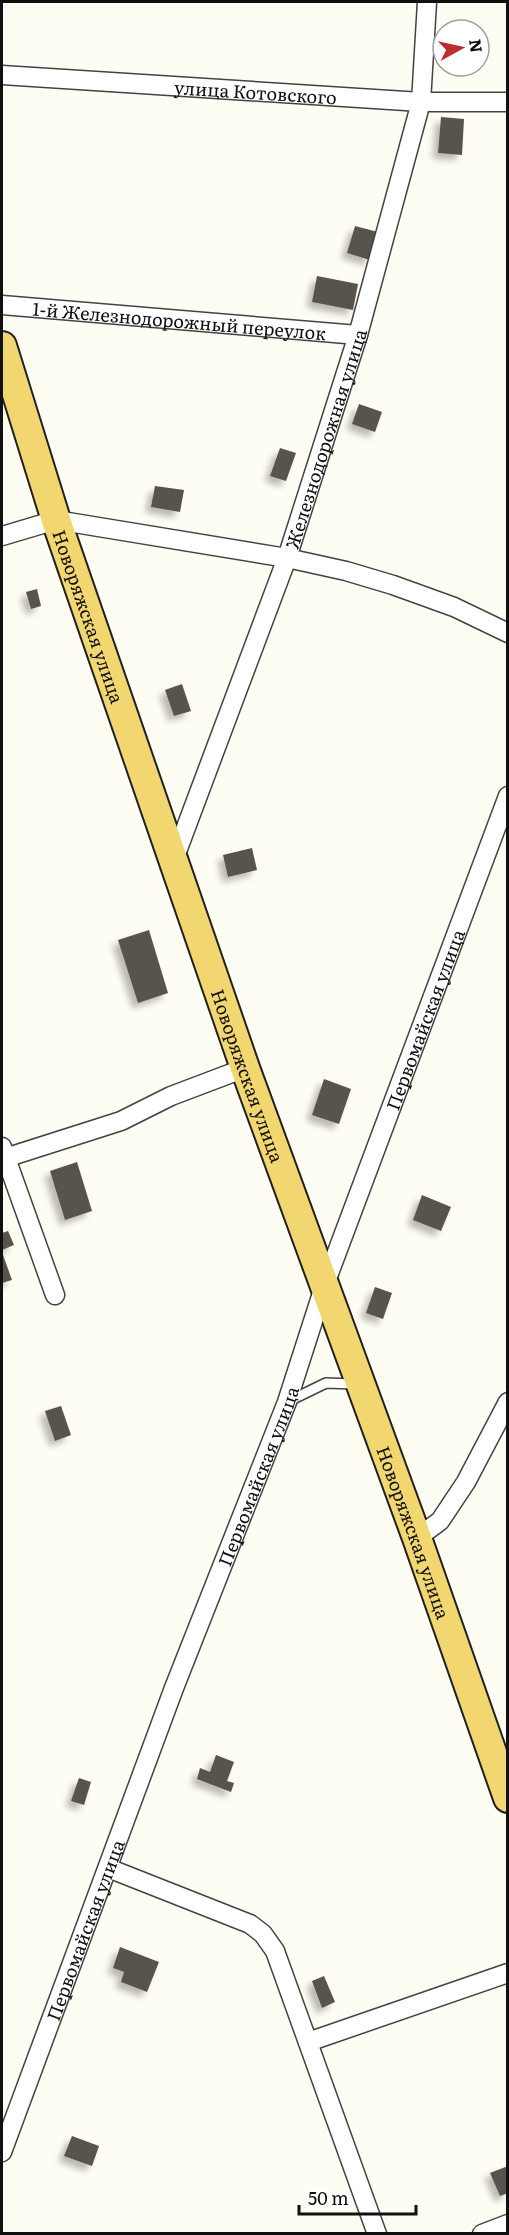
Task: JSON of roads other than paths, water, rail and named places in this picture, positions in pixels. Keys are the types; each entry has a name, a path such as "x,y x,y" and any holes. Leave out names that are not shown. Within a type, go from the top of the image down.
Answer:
{"main road":[{"name":"Новоряжская улица","path":"2,346 57,520 173,862 245,1068 417,1538 507,1798"}],"street":[{"name":"Железнодорожная улица","path":"173,862 287,558 357,334 421,102 427,2"},
{"name":"улица Котовского","path":"2,75 421,102 507,102"},
{"name":"1-й Железнодорожный переулок","path":"2,305 357,334"},
{"path":"2,536 57,520 287,558 346,571 393,585 454,608 507,633"},
{"name":"Первомайская улица","path":"2,2152 174,1688 288,1402 325,1284 507,796"},
{"path":"55,1294 3,1154 121,1121 171,1096 245,1068"},
{"path":"417,1538 440,1521 466,1482 507,1402"},
{"path":"108,1868 250,1924 263,1934 275,1951 377,2234"},
{"path":"308,2042 507,1973"},
{"path":"482,2234 507,2224"}],"lane":[{"path":"288,1402 326,1383 360,1384"}]}
